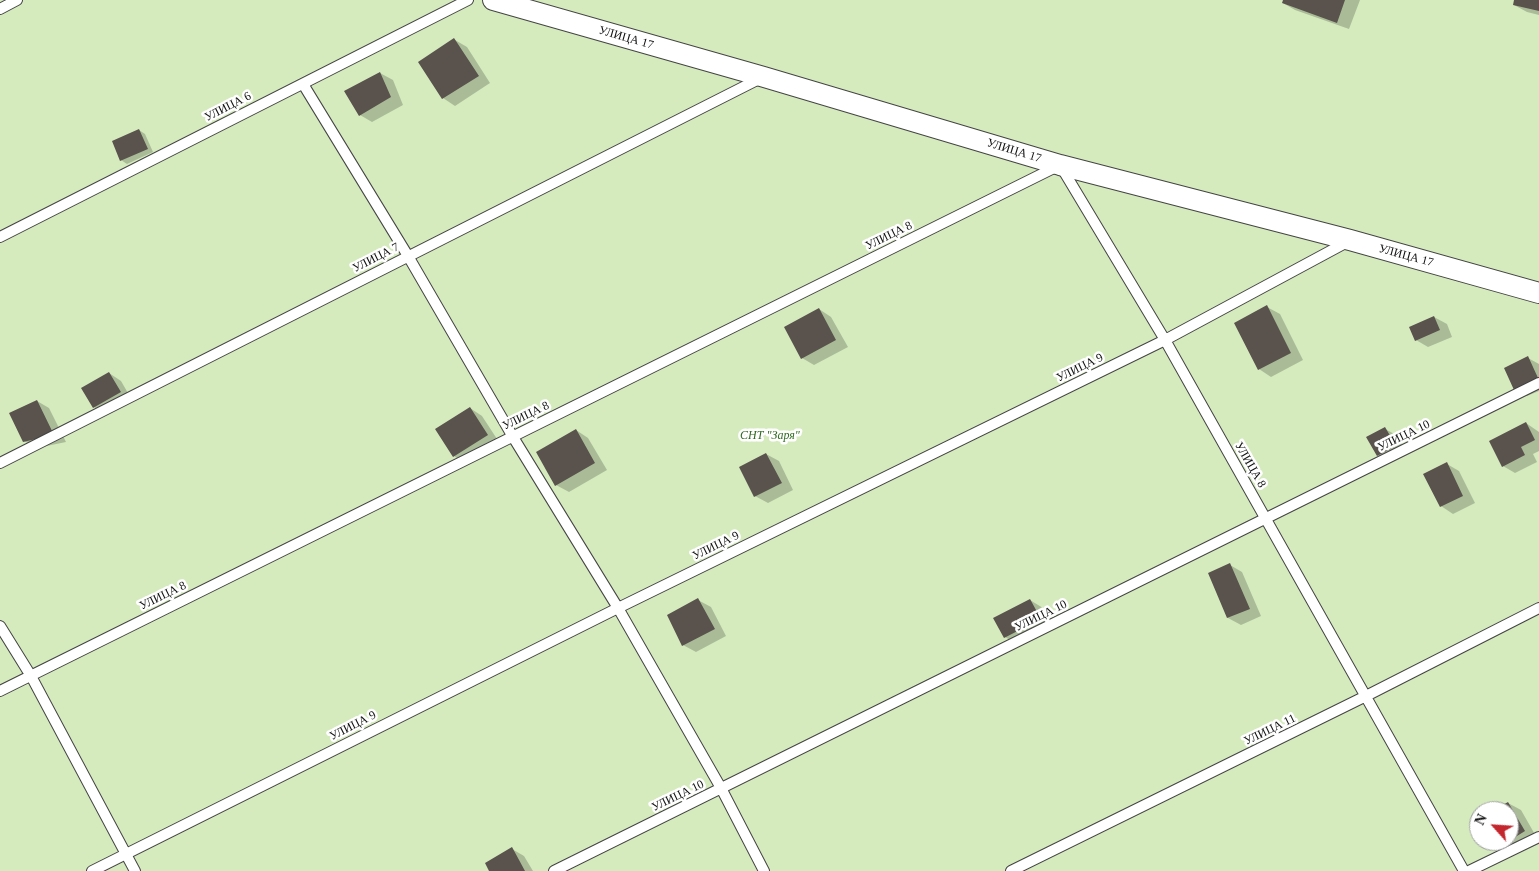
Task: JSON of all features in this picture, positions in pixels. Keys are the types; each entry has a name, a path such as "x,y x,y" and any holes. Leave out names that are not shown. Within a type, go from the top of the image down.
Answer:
{"street":[{"name":"УЛИЦА 17","path":"493,0 764,77 1060,165 1350,240 1539,293"}],"lane":[{"path":"0,9 17,0"},
{"name":"УЛИЦА 6","path":"0,237 468,0"},
{"name":"УЛИЦА 7","path":"0,462 764,77"},
{"path":"303,84 408,256 513,437 618,608 721,788 764,871"},
{"name":"УЛИЦА 8","path":"0,691 1060,165 1164,340 1266,518 1464,871"},
{"name":"УЛИЦА 9","path":"92,871 618,608 1164,340 1350,240"},
{"name":"УЛИЦА 10","path":"554,871 1539,383"},
{"name":"УЛИЦА 11","path":"1011,871 1366,696 1539,608"},
{"path":"0,626 31,676 135,871"},
{"path":"1469,871 1539,837"}],"green space":[{"name":"СНТ \"Заря\"","path":"0,0 1539,0 1539,871 0,871"}],"building":[{"path":"1283,0 1345,0 1337,23 1282,3"},
{"path":"1514,0 1539,0 1539,11 1513,5"},
{"path":"454,38 479,76 442,99 418,62"},
{"path":"380,72 391,97 359,116 344,91"},
{"path":"139,129 148,149 120,161 112,141"},
{"path":"1267,305 1291,353 1258,370 1234,323"},
{"path":"819,308 836,340 801,359 784,327"},
{"path":"1434,316 1440,330 1415,341 1409,327"},
{"path":"1528,356 1538,378 1514,390 1504,368"},
{"path":"109,372 121,392 93,408 81,388"},
{"path":"37,400 54,435 23,442 9,413"},
{"path":"470,407 488,435 453,457 435,429"},
{"path":"1526,422 1535,440 1521,447 1525,455 1502,467 1489,441"},
{"path":"1385,427 1396,446 1377,456 1366,437"},
{"path":"576,429 595,463 555,486 536,452"},
{"path":"766,453 782,483 754,497 739,467"},
{"path":"1447,462 1463,496 1440,507 1423,474"},
{"path":"1230,563 1250,609 1227,618 1208,573"},
{"path":"698,598 715,629 682,646 667,615"},
{"path":"1030,599 1041,619 1004,638 993,618"},
{"path":"1519,821 1525,831 1519,835"},
{"path":"512,847 525,871 489,871 485,863"}]}
